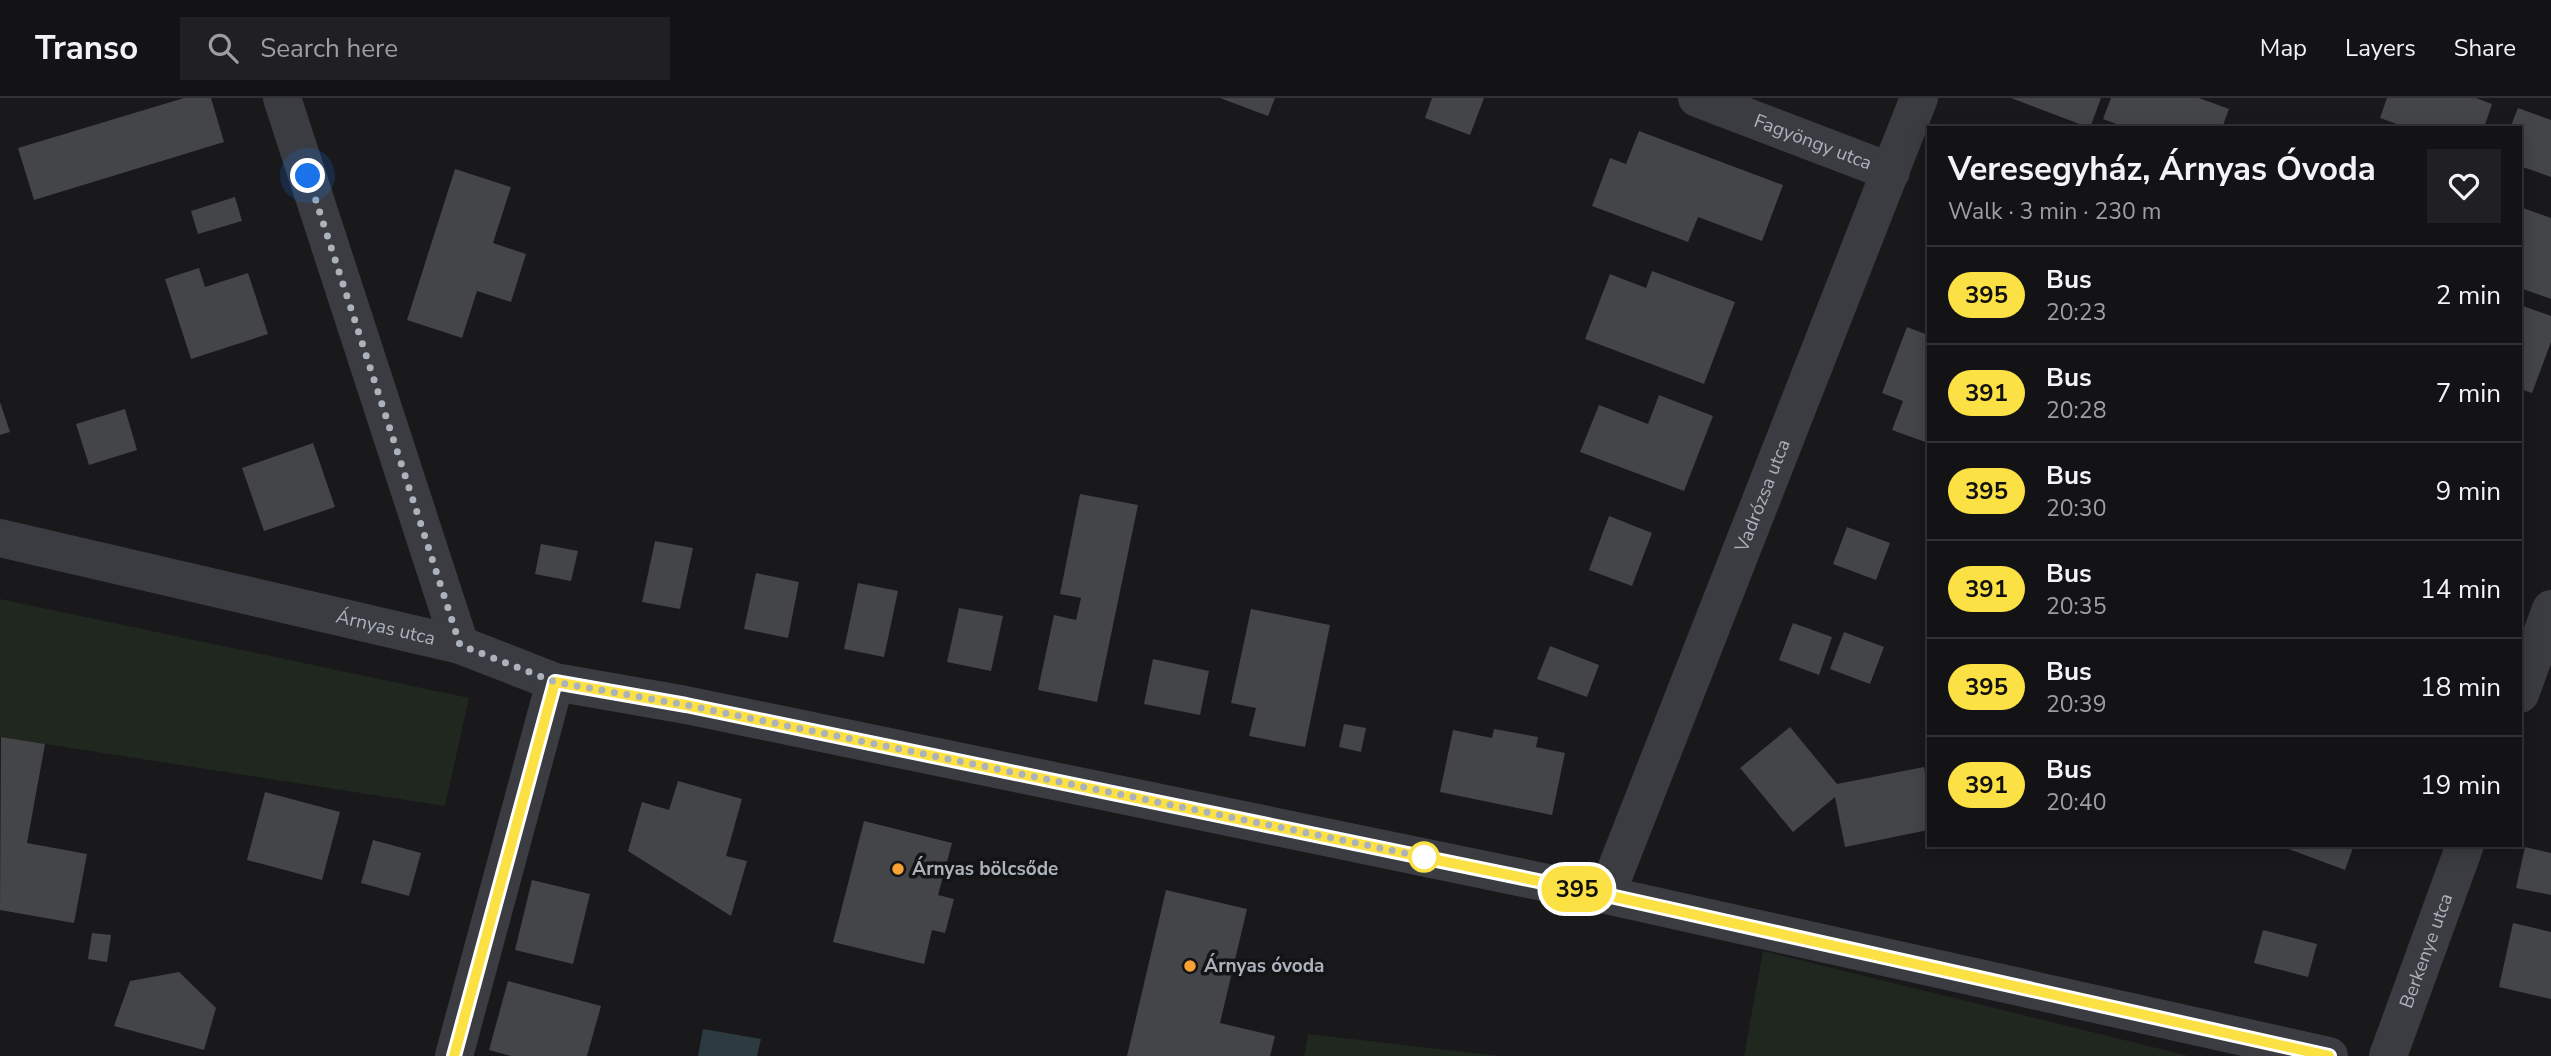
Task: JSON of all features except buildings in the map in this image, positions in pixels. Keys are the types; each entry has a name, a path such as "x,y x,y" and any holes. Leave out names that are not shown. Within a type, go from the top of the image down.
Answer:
{"street":[{"path":"282,98 460,645"},
{"name":"Fagyöngy utca","path":"1697,98 1891,172"},
{"name":"Vadrózsa utca","path":"1606,895 1919,98"},
{"name":"Árnyas utca","path":"0,538 460,645 555,682 686,705 1606,895 2329,1056"},
{"path":"2522,689 2551,609"},
{"path":"454,1056 555,682"},
{"name":"Berkenye utca","path":"2388,1056 2464,847"}],"shaded area":[{"path":"0,599 469,698 445,806 0,737"},
{"path":"1763,951 2189,1056 1744,1056"},
{"path":"703,1029 761,1039 757,1056 698,1056"},
{"path":"1308,1034 1500,1056 1304,1056"}],"bus line":[{"name":"395","path":"454,1056 555,682 686,705 1606,895 2329,1056"}],"place":[{"name":"Árnyas bölcsőde","path":"898,869"},
{"name":"Árnyas óvoda","path":"1190,966"}],"route":[{"path":"308,176 460,645 555,682 686,705 1424,857"}]}
